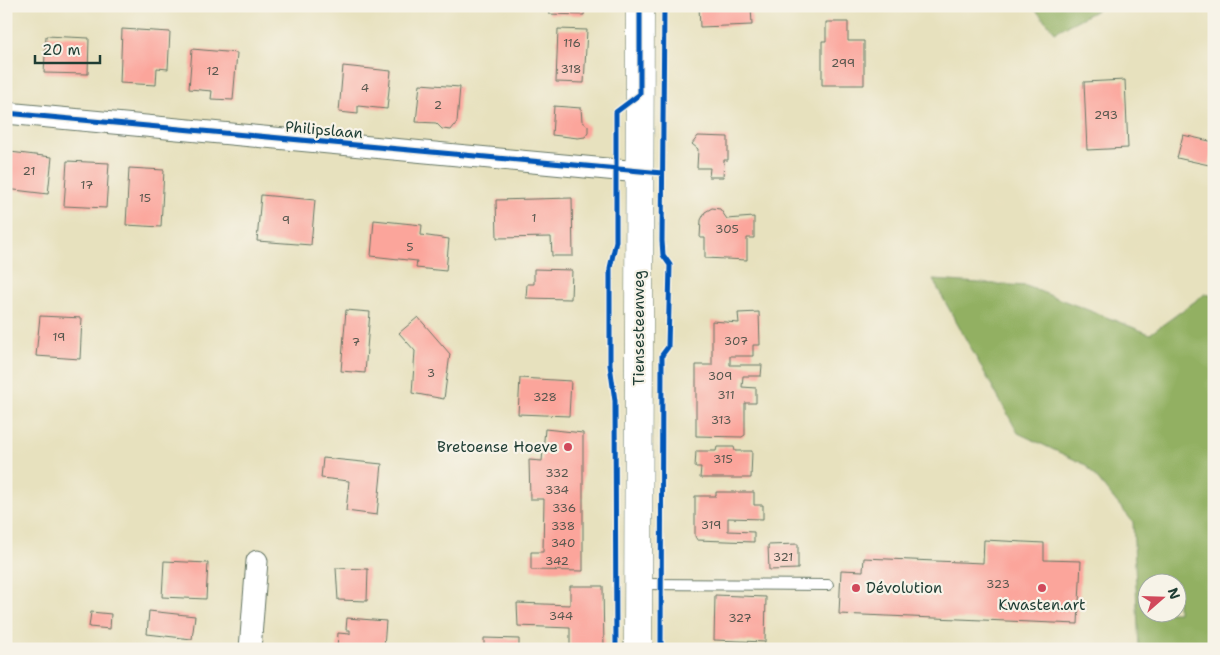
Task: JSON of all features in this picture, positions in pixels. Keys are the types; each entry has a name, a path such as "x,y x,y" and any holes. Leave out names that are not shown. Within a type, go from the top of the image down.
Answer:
{"main road":[{"name":"Tiensesteenweg","path":"638,649 640,6"}],"street":[{"name":"Philipslaan","path":"6,113 639,172"},
{"path":"250,649 257,561"}],"lane":[{"path":"638,584 828,585"}],"green space":[{"path":"1032,6 1105,6 1055,32"},
{"path":"933,280 1026,286 1150,334 1205,294 1214,296 1214,649 1139,649 1133,522 1086,465 1018,433"}],"building":[{"path":"549,6 585,6 584,15 549,14"},
{"path":"699,6 751,6 752,25 700,27"},
{"path":"826,22 848,22 848,41 864,41 864,85 822,85 822,41 826,41"},
{"path":"122,29 170,32 168,69 157,68 156,85 120,83"},
{"path":"558,29 587,30 584,83 556,82"},
{"path":"46,36 89,38 88,74 44,73"},
{"path":"192,49 237,53 233,100 211,99 212,91 189,89"},
{"path":"343,66 391,71 387,109 358,106 358,114 339,112"},
{"path":"1125,80 1128,148 1087,150 1084,82"},
{"path":"420,84 460,87 457,122 451,130 442,129 436,123 416,122"},
{"path":"554,106 581,108 582,121 588,126 588,133 585,137 552,135"},
{"path":"1183,135 1214,142 1209,165 1177,158"},
{"path":"698,136 728,137 728,160 724,160 723,177 709,177 710,168 697,168 698,149 692,144"},
{"path":"10,152 52,157 48,194 6,189"},
{"path":"67,161 109,163 106,208 64,206"},
{"path":"129,168 164,170 161,227 126,225"},
{"path":"261,195 315,200 311,245 257,241"},
{"path":"572,198 573,256 552,256 551,237 497,238 496,200"},
{"path":"712,208 720,209 727,219 754,217 754,238 747,238 747,260 705,258 705,238 700,238 701,220 705,212"},
{"path":"374,220 422,225 421,235 449,239 446,271 416,268 417,261 371,256"},
{"path":"534,269 572,270 571,299 526,298 527,284 534,284"},
{"path":"346,310 370,312 365,373 341,371"},
{"path":"759,312 760,345 753,345 753,356 730,356 730,365 762,365 761,376 743,376 742,387 756,388 756,403 745,403 745,435 742,437 696,436 696,365 712,365 712,321 739,323 738,313"},
{"path":"40,316 82,318 80,359 36,356"},
{"path":"418,317 450,354 444,399 412,393 415,351 399,333"},
{"path":"520,378 571,381 569,416 518,414"},
{"path":"545,429 583,433 583,571 531,570 531,552 543,552 544,499 530,499 529,460 542,461"},
{"path":"717,447 734,447 735,451 752,451 751,478 700,478 701,467 695,467 696,451 716,451"},
{"path":"323,458 382,464 377,515 346,511 349,481 321,478"},
{"path":"716,492 754,492 754,505 763,505 763,519 728,518 728,531 754,532 754,542 697,540 695,536 695,496 716,496"},
{"path":"984,540 1044,543 1044,560 1081,561 1078,624 839,614 841,570 863,571 864,558 983,563"},
{"path":"798,544 798,569 769,570 768,545"},
{"path":"164,561 208,563 206,599 162,597"},
{"path":"336,568 368,569 367,601 338,600"},
{"path":"570,586 603,586 604,649 570,649 570,628 518,626 517,603 570,605"},
{"path":"715,595 766,597 765,642 714,640"},
{"path":"149,611 195,616 192,639 147,634"},
{"path":"91,612 111,614 110,629 89,627"},
{"path":"347,618 386,621 384,647 366,645 365,649 337,649 338,633 350,634 350,630 346,630"},
{"path":"484,638 519,639 519,649 484,649"}],"cycle path":[{"path":"616,649 615,401 610,365 610,268 616,241 616,112 640,94 640,6"},
{"path":"661,649 662,355 668,347 670,265 663,255 662,241 664,6"},
{"path":"6,113 662,173"}],"place":[{"name":"Bretoense Hoeve","path":"568,447"},
{"name":"Dévolution","path":"856,588"},
{"name":"Kwasten.art","path":"1042,588"}]}
